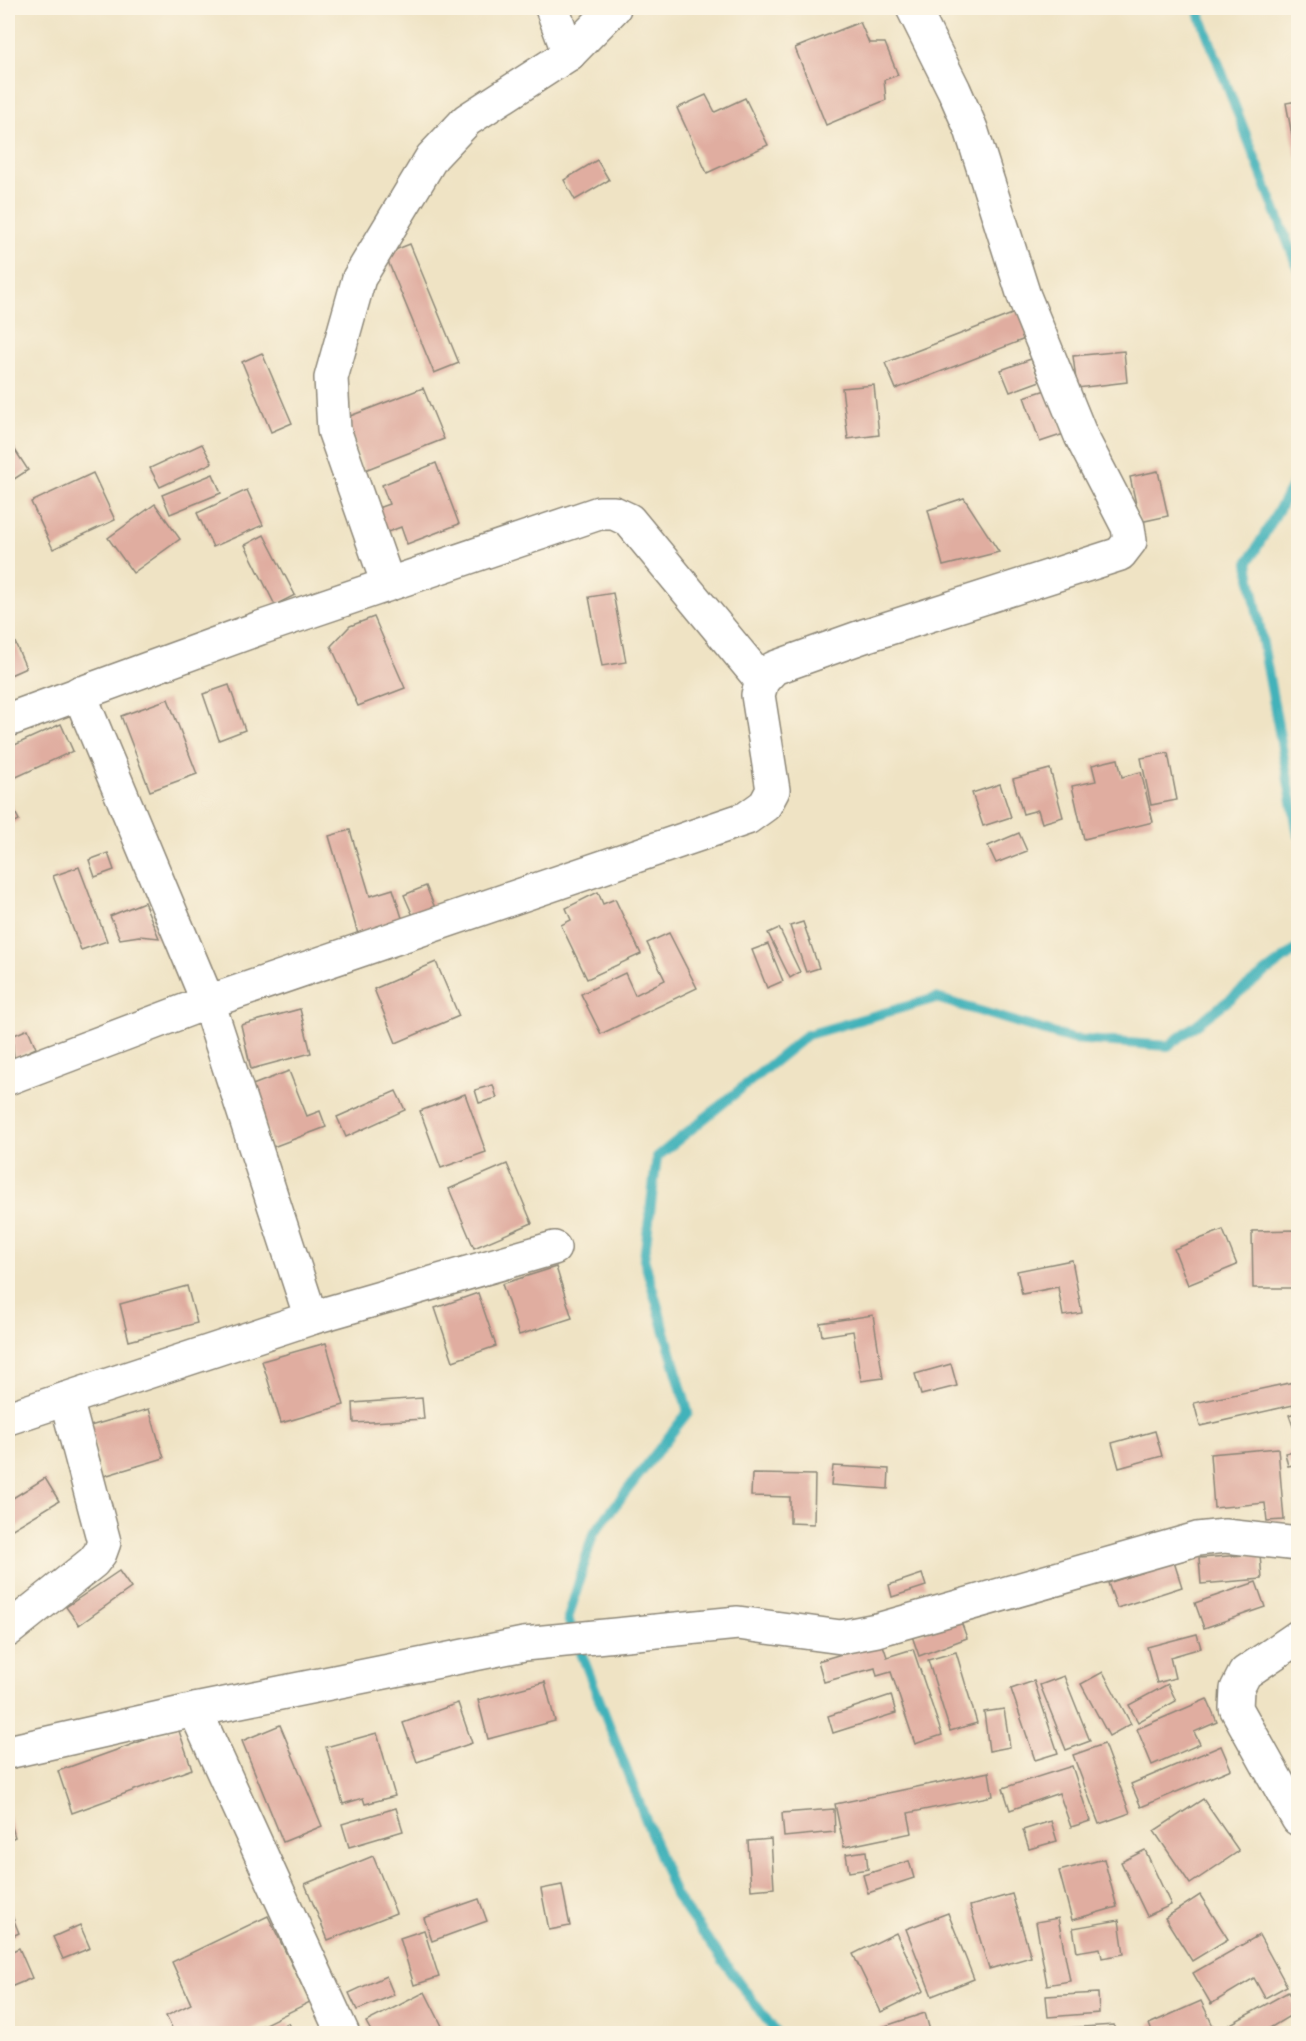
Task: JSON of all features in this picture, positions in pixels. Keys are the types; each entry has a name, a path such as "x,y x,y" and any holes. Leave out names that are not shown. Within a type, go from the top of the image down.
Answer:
{"street":[{"path":"552,8 569,54"},
{"path":"388,584 334,430 331,378 359,278 432,158 467,120 569,54 614,8"},
{"path":"8,1078 208,1002 747,818 765,805 773,789 758,695 762,681 774,668 864,636 1120,554 1130,541 1128,527 1081,436 1024,296 971,129 913,8"},
{"path":"8,720 388,584 599,513 614,513 629,520 762,681"},
{"path":"79,693 208,1002 311,1318"},
{"path":"8,1418 311,1318 554,1248"},
{"path":"8,1630 93,1562 104,1542 66,1399"},
{"path":"8,1752 195,1710 524,1644 738,1623 841,1637 877,1630 1197,1539 1225,1536 1299,1544"},
{"path":"1299,1637 1245,1673 1237,1689 1236,1708 1299,1818"},
{"path":"195,1710 343,2034"}],"building":[{"path":"860,22 869,43 885,43 898,75 884,80 886,100 826,125 795,48"},
{"path":"706,95 715,112 745,98 768,145 707,173 677,108"},
{"path":"1298,101 1298,156 1296,157 1286,103"},
{"path":"597,160 609,180 575,200 564,180"},
{"path":"410,244 459,363 434,373 385,254"},
{"path":"1020,311 1030,337 896,389 885,363"},
{"path":"1124,351 1127,382 1077,388 1073,356"},
{"path":"262,353 292,423 271,432 242,362"},
{"path":"1031,359 1040,381 1010,392 1001,370"},
{"path":"874,385 879,435 848,439 842,388"},
{"path":"423,388 444,439 365,470 345,418"},
{"path":"1049,389 1064,434 1040,442 1024,397"},
{"path":"8,439 28,470 8,483"},
{"path":"202,444 212,463 160,487 150,468"},
{"path":"436,463 459,524 407,544 401,527 385,533 375,509 389,504 382,485"},
{"path":"1158,471 1168,516 1140,522 1130,477"},
{"path":"93,473 115,520 53,549 31,502"},
{"path":"213,474 221,493 170,514 162,495"},
{"path":"247,490 263,525 213,547 197,513"},
{"path":"964,498 999,552 943,566 928,510"},
{"path":"155,504 180,539 133,573 108,538"},
{"path":"264,535 295,595 275,605 245,545"},
{"path":"613,593 626,662 602,666 589,597"},
{"path":"374,617 405,688 358,706 331,646 350,626"},
{"path":"8,626 26,668 8,676"},
{"path":"229,685 245,730 219,740 203,694"},
{"path":"168,699 197,774 150,791 121,716"},
{"path":"61,724 73,751 12,779 8,769 8,748"},
{"path":"1168,753 1177,800 1151,805 1141,758"},
{"path":"1118,759 1122,777 1141,772 1153,822 1084,839 1072,786 1096,781 1092,765"},
{"path":"1050,769 1063,817 1042,823 1038,810 1023,814 1013,779"},
{"path":"1000,784 1011,817 983,826 972,793"},
{"path":"8,798 19,820 8,826"},
{"path":"350,830 370,896 393,889 403,921 358,934 329,836"},
{"path":"1019,833 1027,851 996,863 988,846"},
{"path":"108,853 114,870 95,877 89,860"},
{"path":"79,867 107,941 81,950 53,876"},
{"path":"426,886 435,908 414,918 404,895"},
{"path":"598,892 603,904 615,899 641,954 587,979 561,925 571,920 566,908"},
{"path":"144,902 159,938 139,936 120,939 110,916"},
{"path":"803,922 819,968 806,972 790,926"},
{"path":"779,928 800,972 790,978 768,933"},
{"path":"669,933 697,988 601,1034 581,994 625,973 635,995 665,980 647,943"},
{"path":"768,944 783,981 767,988 752,950"},
{"path":"436,962 459,1016 396,1043 374,989"},
{"path":"300,1009 311,1053 251,1069 241,1025"},
{"path":"28,1029 36,1048 14,1058 12,1036"},
{"path":"289,1071 307,1116 320,1111 326,1127 273,1147 250,1086"},
{"path":"493,1085 497,1098 479,1103 475,1090"},
{"path":"396,1091 405,1110 346,1137 337,1117"},
{"path":"465,1094 486,1152 441,1168 420,1111"},
{"path":"507,1164 532,1223 474,1248 449,1189"},
{"path":"1223,1230 1237,1265 1188,1285 1174,1249"},
{"path":"1298,1230 1298,1288 1253,1288 1252,1231"},
{"path":"1072,1260 1082,1313 1063,1316 1058,1287 1022,1294 1017,1271"},
{"path":"556,1267 572,1318 519,1335 502,1284"},
{"path":"187,1286 197,1323 129,1341 120,1304"},
{"path":"478,1293 496,1346 453,1361 435,1308"},
{"path":"873,1315 883,1378 861,1381 853,1331 822,1336 820,1323"},
{"path":"326,1343 344,1405 281,1423 262,1361"},
{"path":"951,1364 957,1386 921,1395 915,1374"},
{"path":"1294,1382 1298,1404 1200,1426 1194,1403"},
{"path":"422,1398 424,1419 354,1423 353,1403"},
{"path":"149,1409 164,1458 104,1476 90,1426"},
{"path":"1298,1412 1298,1427 1294,1429 1289,1415"},
{"path":"1155,1431 1162,1456 1119,1468 1112,1443"},
{"path":"1278,1448 1284,1520 1267,1521 1265,1503 1214,1508 1210,1454"},
{"path":"1298,1450 1298,1464 1288,1466 1285,1453"},
{"path":"833,1466 889,1469 888,1489 831,1485"},
{"path":"752,1474 815,1475 814,1524 790,1523 790,1497 751,1496"},
{"path":"45,1478 59,1501 11,1530 8,1523 8,1501"},
{"path":"1260,1554 1262,1579 1201,1584 1199,1558"},
{"path":"1174,1562 1182,1587 1117,1608 1108,1583"},
{"path":"119,1571 131,1588 79,1625 66,1607"},
{"path":"922,1574 926,1586 892,1597 889,1585"},
{"path":"1256,1582 1265,1607 1204,1628 1195,1603"},
{"path":"960,1619 967,1638 919,1656 912,1636"},
{"path":"1197,1634 1201,1648 1170,1657 1175,1678 1157,1683 1147,1647"},
{"path":"882,1642 887,1657 913,1649 942,1735 915,1744 891,1672 877,1676 875,1668 824,1682 818,1661"},
{"path":"956,1652 977,1723 950,1731 928,1660"},
{"path":"1103,1672 1131,1724 1109,1736 1081,1684"},
{"path":"1064,1676 1090,1741 1066,1750 1040,1685"},
{"path":"1034,1681 1058,1753 1035,1760 1011,1689"},
{"path":"545,1682 555,1721 488,1739 478,1700"},
{"path":"1168,1684 1176,1701 1138,1722 1129,1705"},
{"path":"891,1695 896,1713 833,1733 828,1716"},
{"path":"1207,1699 1217,1722 1194,1732 1200,1744 1152,1765 1137,1729"},
{"path":"458,1703 472,1743 417,1762 403,1723"},
{"path":"1004,1709 1010,1747 989,1751 984,1712"},
{"path":"280,1725 322,1826 283,1842 242,1741"},
{"path":"178,1728 192,1769 72,1813 58,1771"},
{"path":"377,1733 395,1796 365,1804 363,1798 343,1804 326,1747"},
{"path":"1104,1744 1130,1813 1099,1824 1073,1755"},
{"path":"1221,1746 1231,1769 1141,1807 1131,1784"},
{"path":"1072,1766 1090,1821 1071,1827 1059,1793 1010,1810 1003,1788"},
{"path":"989,1772 993,1796 908,1813 912,1833 844,1847 835,1804"},
{"path":"1203,1799 1239,1851 1190,1884 1154,1831"},
{"path":"396,1808 403,1831 349,1847 342,1824"},
{"path":"834,1809 835,1832 784,1837 782,1813"},
{"path":"8,1814 15,1837 8,1840"},
{"path":"1051,1821 1057,1841 1029,1849 1023,1830"},
{"path":"771,1839 774,1888 751,1890 748,1841"},
{"path":"1145,1850 1171,1905 1147,1916 1121,1862"},
{"path":"866,1851 868,1869 849,1872 846,1854"},
{"path":"373,1856 396,1913 328,1940 305,1884"},
{"path":"1104,1859 1117,1907 1072,1920 1059,1871"},
{"path":"909,1861 914,1878 868,1893 863,1875"},
{"path":"562,1885 570,1926 549,1930 541,1889"},
{"path":"1012,1894 1031,1957 989,1969 970,1906"},
{"path":"1200,1895 1228,1939 1192,1961 1165,1918"},
{"path":"479,1899 487,1921 432,1941 424,1918"},
{"path":"8,1906 19,1933 8,1938"},
{"path":"948,1913 974,1979 932,1996 906,1929"},
{"path":"268,1916 310,2002 245,2034 175,2034 166,2016 191,2004 172,1962"},
{"path":"1058,1918 1070,1981 1047,1985 1036,1922"},
{"path":"1119,1920 1124,1954 1102,1958 1100,1948 1077,1952 1073,1928"},
{"path":"80,1925 90,1948 63,1959 53,1937"},
{"path":"424,1930 439,1977 414,1985 400,1938"},
{"path":"896,1933 924,1991 881,2012 853,1954"},
{"path":"1259,1935 1287,1986 1265,1998 1254,1978 1211,2004 1193,1973"},
{"path":"19,1948 32,1978 8,1988 8,1953"},
{"path":"386,1976 394,1995 357,2010 349,1993"},
{"path":"425,1992 446,2034 367,2034 371,2031 366,2022"},
{"path":"1288,1992 1298,2011 1260,2034 1234,2034 1227,2026"},
{"path":"1098,1993 1099,2013 1048,2017 1046,1996"},
{"path":"1201,2001 1217,2034 1153,2034 1149,2024"},
{"path":"925,2013 931,2034 881,2034 879,2028"},
{"path":"288,2023 293,2034 267,2034"},
{"path":"1114,2025 1114,2034 1050,2034 1050,2029"}],"waterway":[{"path":"1197,8 1298,269"},
{"path":"1298,476 1248,563 1298,834"},
{"path":"777,2034 675,1895 568,1619 593,1534 688,1412 644,1259 657,1157 807,1035 936,998 1072,1039 1168,1046 1298,948"}]}
